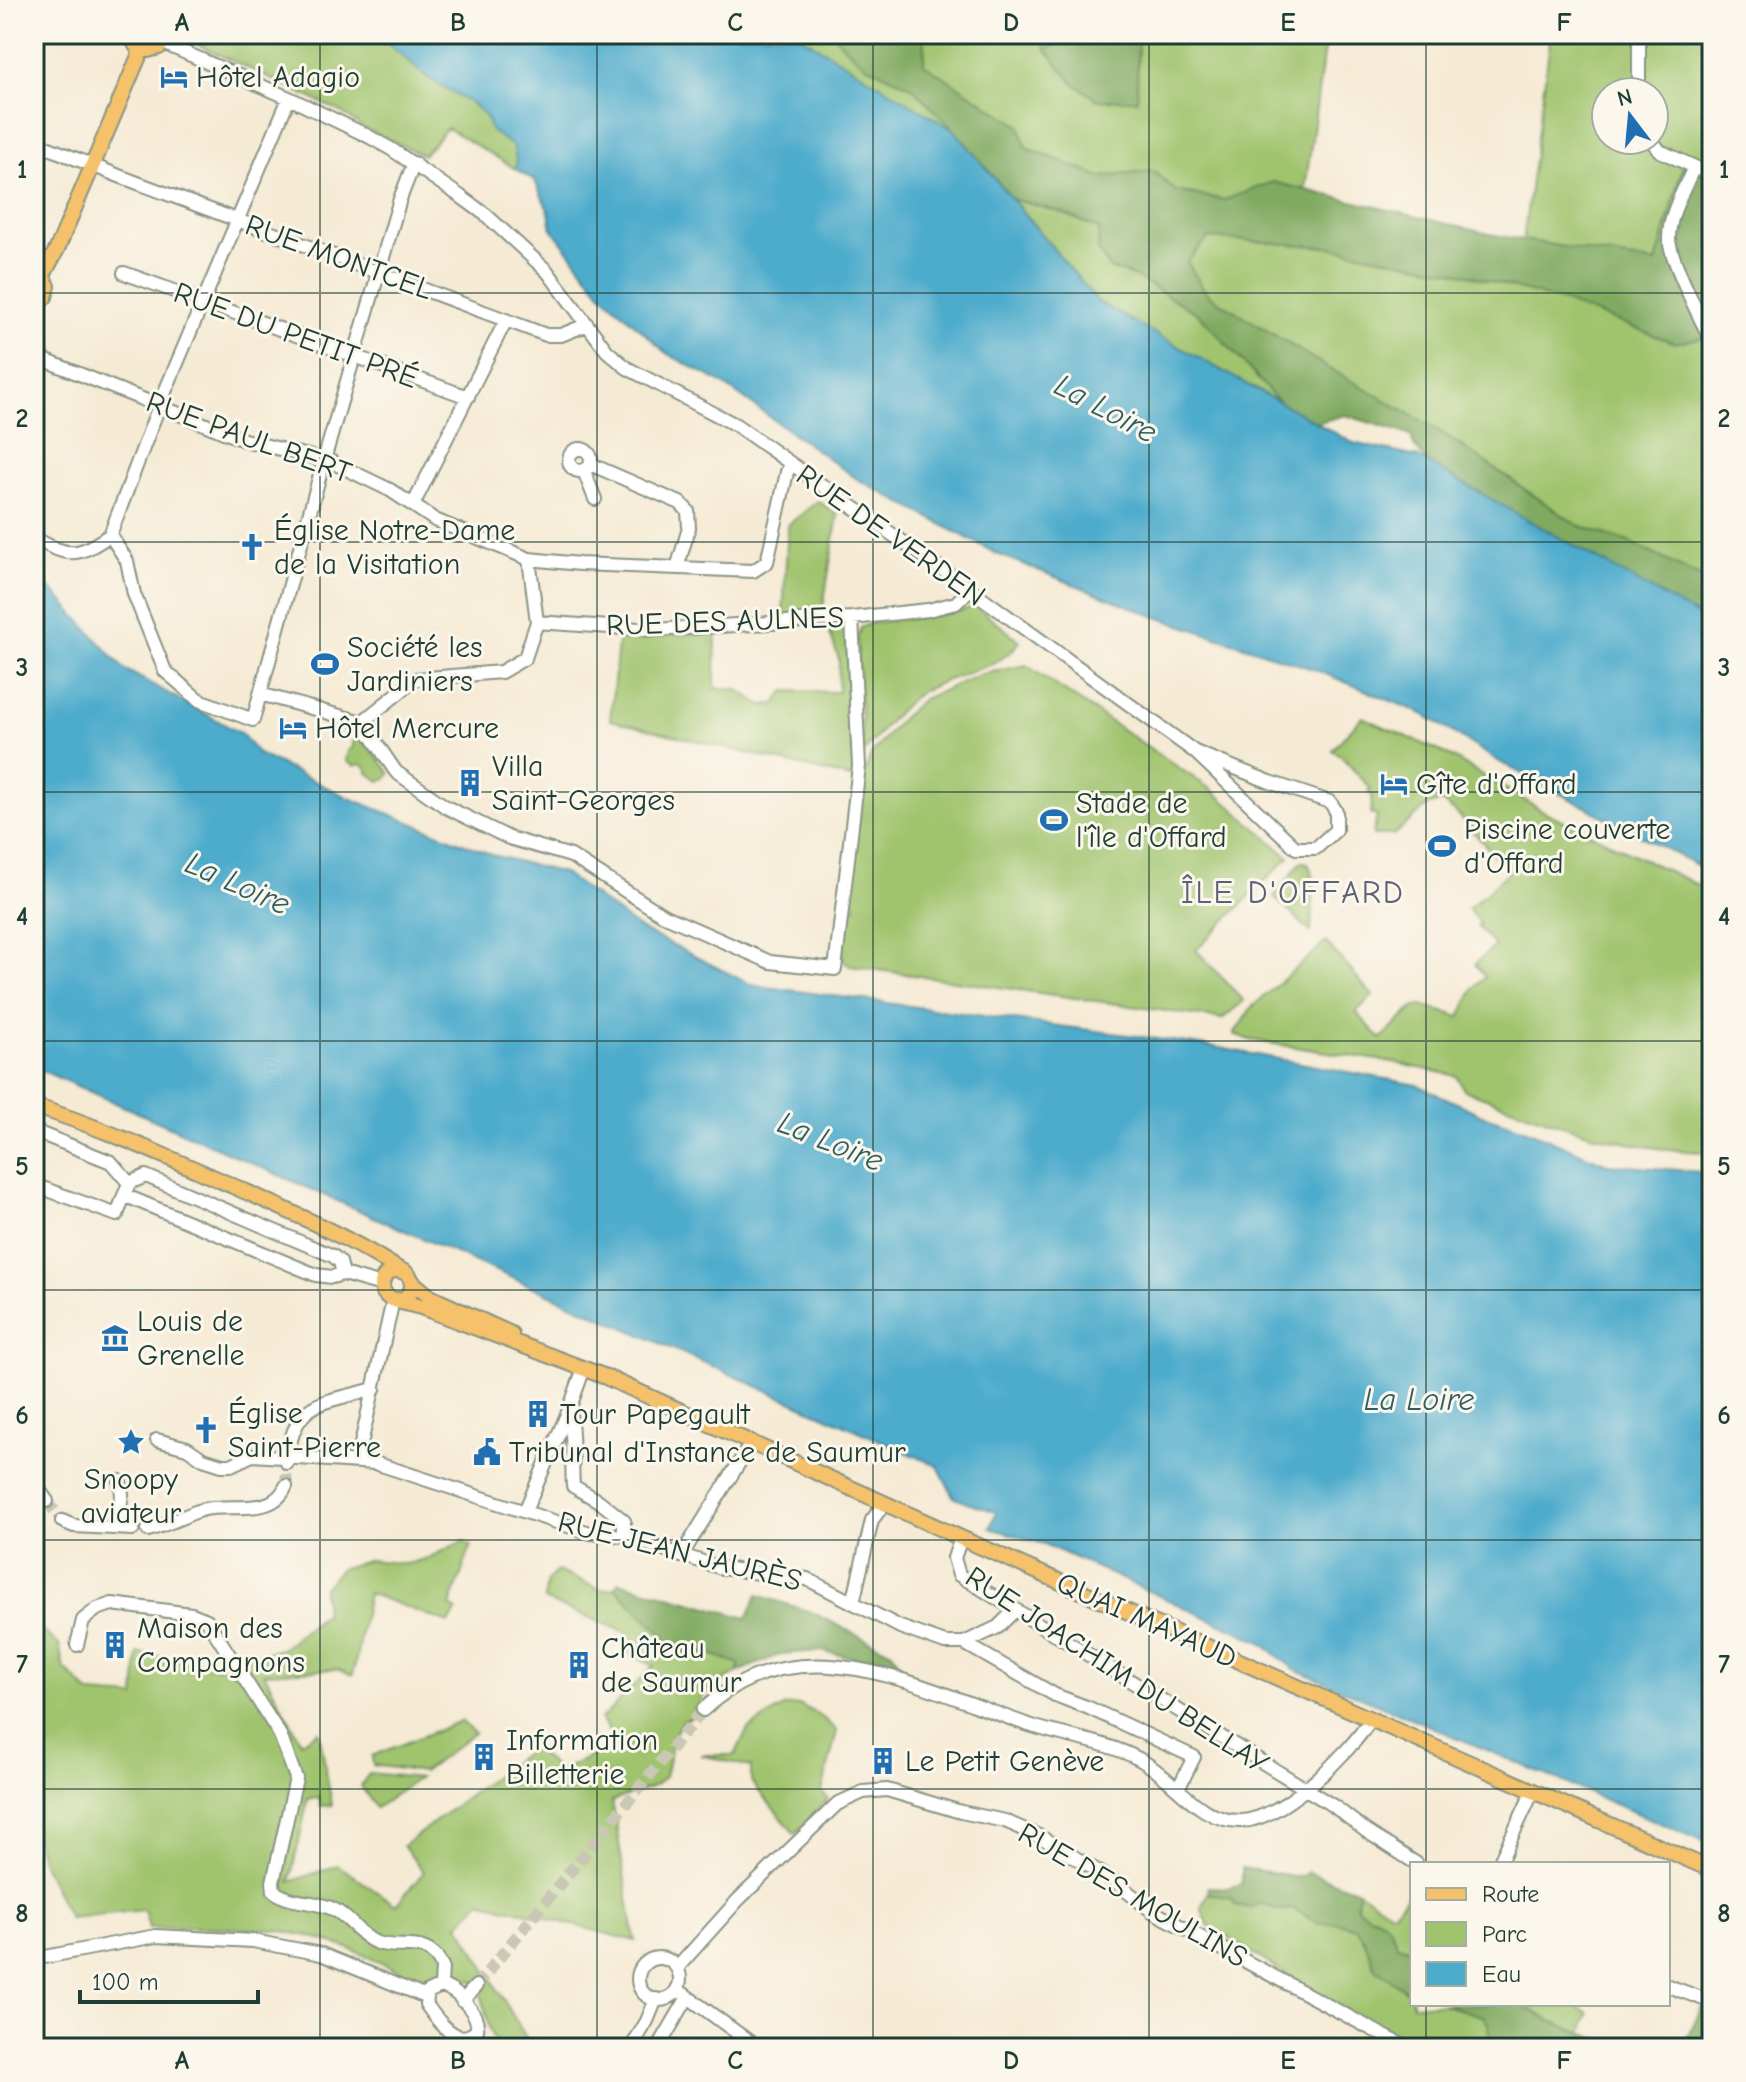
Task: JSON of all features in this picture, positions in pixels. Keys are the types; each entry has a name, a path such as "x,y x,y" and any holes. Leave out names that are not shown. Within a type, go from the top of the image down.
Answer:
{"main road":[{"path":"130,34 133,43 142,49 154,50 165,38"},
{"path":"34,303 42,300 47,292 46,281 38,276 57,249 142,49"},
{"path":"34,340 39,348 36,358"},
{"name":"QUAI MAYAUD","path":"34,1106 128,1139 368,1249 407,1276 430,1297 584,1368 1712,1870"},
{"path":"368,1249 382,1282 383,1293 395,1300 409,1294 407,1276 389,1272 382,1282"},
{"name":"QUAI MAYAUD","path":"395,1300 584,1368"}],"street":[{"path":"1639,34 1639,76"},
{"name":"RUE DE VERDEN","path":"165,38 380,142 414,163 486,215 547,271 607,351 627,368 736,425 1195,752"},
{"path":"34,538 58,551 84,552 110,535 159,406 289,98"},
{"name":"RUE MONTCEL","path":"34,142 546,335 561,335 586,325"},
{"path":"1669,156 1712,175"},
{"path":"110,535 127,561 134,594 165,671 199,700 253,720 324,460 400,199 414,163"},
{"path":"1693,169 1673,215 1669,241 1699,317 1712,341"},
{"name":"RUE DU PETIT PRÉ","path":"124,273 468,397"},
{"path":"413,505 506,320"},
{"name":"RUE PAUL BERT","path":"36,358 244,440 324,460 390,490 435,520 529,559 753,571 767,562 791,465"},
{"path":"595,499 587,468 680,503 688,511 689,528 677,568"},
{"path":"362,722 416,679 501,672 525,658 537,622 529,559"},
{"name":"RUE DES AULNES","path":"537,622 654,630 852,618 928,610 956,603 970,589"},
{"path":"260,694 362,722 396,772 446,807 509,838 571,856 663,915 770,962 835,969 859,766 852,618"},
{"path":"1195,752 1330,802 1336,811 1336,830 1316,848 1296,848 1195,752"},
{"path":"34,1131 111,1162 129,1183"},
{"path":"34,1185 117,1215 129,1183 146,1176 333,1256 340,1262 343,1274"},
{"path":"123,1198 140,1201 316,1275 332,1277 343,1274 382,1282"},
{"path":"357,1462 395,1300"},
{"path":"525,1511 584,1368"},
{"path":"287,1461 292,1432 307,1411 321,1401 374,1389"},
{"path":"569,1410 574,1429 570,1455 573,1486 624,1521 624,1536"},
{"name":"RUE JEAN JAURÈS","path":"157,1440 187,1448 203,1459 222,1465 231,1465 252,1455 287,1461 375,1463 590,1533 624,1536 721,1568 807,1579 900,1627 945,1643 964,1643 1055,1695 1194,1757 1179,1787"},
{"path":"681,1556 752,1442"},
{"path":"117,1526 122,1494 120,1481"},
{"path":"148,1530 202,1510 268,1504 278,1499 286,1486"},
{"path":"853,1603 872,1520 884,1504"},
{"path":"62,1521 74,1526 133,1529"},
{"name":"RUE JOACHIM DU BELLAY","path":"961,1538 954,1558 959,1575 1304,1789 1414,1862"},
{"path":"77,1645 83,1620 97,1609 112,1604 192,1614 207,1620 280,1735 296,1778 273,1882 274,1891 286,1898 315,1902 335,1910 368,1939 380,1944 414,1945 429,1949 442,1966 441,1986"},
{"path":"964,1643 998,1627 1015,1610"},
{"path":"703,1710 731,1689 780,1669 819,1665 855,1668 933,1690 1038,1728 1119,1750 1142,1761 1179,1787 1203,1811 1225,1820 1243,1822 1268,1815 1304,1789 1341,1757 1371,1719"},
{"name":"RUE DES MOULINS","path":"677,1968 738,1900 837,1804 863,1792 887,1790 961,1812 1005,1821 1039,1836 1114,1881 1152,1911 1407,2048"},
{"path":"1500,1862 1533,1791"},
{"path":"34,1959 156,1936 253,1941 321,1954 426,1997"},
{"path":"651,1959 670,1961 677,1968 680,1981 677,1989 666,1998 647,1996 640,1988 638,1978 641,1969 651,1959"},
{"path":"441,1986 448,1987 476,2017 478,2026 474,2034 462,2039 454,2036 428,2008 426,1997 431,1989 441,1986"},
{"path":"462,2001 476,1986"},
{"path":"1670,1987 1712,2002"},
{"path":"677,1989 758,2048"},
{"path":"658,2048 688,1997"},
{"path":"631,2048 656,1999"},
{"path":"474,2034 487,2048"}],"green space":[{"path":"182,34 377,34 427,77 485,115 491,131 514,147 517,165 514,168 447,128 423,155 362,127 339,111 184,38"},
{"path":"797,34 834,34 852,54 911,86 955,131"},
{"path":"834,34 925,34 924,64 1020,126 1026,148 1101,177 1153,171 1176,191 1225,200 1273,182 1489,234 1656,263 1683,166 1712,177 1712,336 1675,343 1564,302 1466,274 1330,247 1208,238 1187,262 1207,294 1438,430 1577,525 1631,543 1712,583 1712,624 1429,464 1414,446 1411,435 1345,415 1316,423 1280,403 1200,315 1136,277 1109,268 1098,250 1099,229 1060,212 1012,199 955,131 912,87 867,66"},
{"path":"925,34 1071,34 1069,43 1046,47 1137,100 1138,34 1326,34 1305,190 1273,182 1225,200 1176,191 1153,171 1101,177 1026,148 924,64"},
{"path":"1071,34 1138,34 1137,100 1098,100 1073,83 1045,48 1069,43"},
{"path":"1551,34 1712,34 1712,177 1683,166 1656,263 1523,240"},
{"path":"1012,199 1060,212 1099,229 1099,250 1109,268 1136,277 1200,315 1280,403 1098,302"},
{"path":"1208,238 1330,247 1466,274 1564,302 1712,336 1712,583 1631,543 1577,525 1438,430 1207,294 1187,262"},
{"path":"818,501 838,515 822,613 783,617 788,525"},
{"path":"976,606 1020,641 1011,651 987,666 918,694 896,714 863,753 857,637 861,627 953,613"},
{"path":"846,625 855,779 610,720 619,634 716,633 715,688 737,689 761,705 775,704 785,691 838,692 839,659 827,626"},
{"name":"Stade de l'île d'Offard","path":"1026,665 1212,790 1289,857 1196,950 1244,1001 1222,1019 850,966 842,959 846,913 856,907 849,894 863,779 871,755 902,718 923,699 982,674"},
{"path":"1362,717 1446,754 1545,812 1712,892 1712,1152 1647,1147 1585,1132 1464,1090 1457,1076 1391,1062 1250,1040 1234,1034 1252,1007 1326,942 1373,996 1356,1012 1381,1039 1413,1008 1421,1005 1460,1017 1474,988 1485,977 1475,964 1495,946 1477,926 1480,923 1468,909 1509,872 1457,813 1441,802 1429,805 1393,835 1373,835 1377,815 1371,815 1372,795 1368,791 1371,789 1332,750"},
{"path":"361,736 390,773 386,779 380,781 368,773 367,768 346,761 353,740"},
{"path":"1301,862 1308,863 1314,878 1311,932 1274,897"},
{"path":"463,1541 471,1546 450,1606 457,1610 449,1623 368,1593 353,1675 336,1669 264,1673 301,1742 319,1731 332,1805 321,1806 318,1797 308,1799 290,1882 338,1865 396,1905 424,1872 403,1846 533,1747 558,1771 618,1745 601,1719 654,1666 624,1650 628,1633 544,1600 547,1581 557,1571 601,1590 615,1588 680,1652 711,1654 740,1664 738,1672 704,1695 691,1717 683,1721 674,1734 665,1777 654,1786 612,1801 635,1941 480,1901 459,1924 532,2048 500,2048 490,2031 478,1989 472,1980 458,1980 452,1973 417,1979 348,1948 277,1930 149,1928 144,1910 69,1918 41,1860 34,1832 34,1624 59,1645 64,1668 90,1694 135,1697 138,1653 233,1670 241,1657 282,1649 325,1613 323,1589 340,1569 369,1560 407,1564 428,1558"},
{"path":"619,1582 747,1618 758,1595 811,1612 892,1652 902,1667 821,1651 781,1654 738,1672 739,1664 711,1654 680,1652 615,1588"},
{"path":"801,1705 837,1731 822,1791 828,1799 795,1834 751,1782 751,1767 701,1755 735,1755 748,1729 785,1706"},
{"path":"461,1721 474,1733 423,1772 373,1765 372,1756"},
{"path":"369,1773 419,1778 376,1808 361,1786"},
{"path":"1242,1868 1300,1877 1308,1872 1358,1891 1357,1907 1381,1919 1388,1925 1397,1945 1410,1948 1410,1994 1376,1969 1356,1928 1339,1923 1318,1923 1293,1909 1278,1910 1261,1903 1250,1908 1235,1905 1231,1898 1208,1893 1208,1887 1228,1888 1242,1884"},
{"path":"1358,1891 1393,1913 1410,1893 1410,1948 1397,1945 1388,1925 1381,1919 1357,1907"},
{"path":"1208,1893 1261,1903 1278,1910 1293,1909 1318,1923 1339,1923 1356,1928 1376,1969 1410,1994 1410,2006 1449,2006 1483,2016 1489,2026 1492,2048 1463,2048 1440,2037 1433,2048 1413,2048 1322,1997 1208,1925 1201,1907"},
{"path":"1449,2006 1524,2006 1551,2021 1629,2048 1492,2048 1489,2026 1483,2016"},
{"path":"1524,2006 1575,2006 1589,2013 1582,2033"},
{"path":"1702,2007 1712,2011 1712,2048 1682,2048"}],"water":[{"name":"La Loire","path":"377,34 797,34 955,131 1098,302 1353,443 1417,457 1712,624 1712,873 1503,764 1423,714 1316,670 1154,616 997,554 857,479 722,383 666,353 602,294 552,229 549,212 535,181 514,168 517,165 514,147 491,131 485,115 472,104 427,77"},
{"name":"La Loire","path":"34,577 45,582 124,669 242,734 258,754 349,798 493,855 563,873 642,930 752,985 1209,1046 1418,1085 1482,1115 1522,1128 1607,1164 1712,1173 1712,1845 1294,1669 1259,1641 1044,1544 990,1528 996,1512 954,1498 938,1466 34,1067"}],"tunnel":[{"path":"286,1486 287,1463"},
{"path":"47,1501 62,1521"},
{"path":"476,1986 703,1710"}],"place":[{"name":"Hôtel Adagio","path":"174,77"},
{"name":"Église Notre-Dame de la Visitation","path":"252,547"},
{"name":"Société les Jardiniers","path":"325,664"},
{"name":"Hôtel Mercure","path":"293,728"},
{"name":"Villa Saint-Georges","path":"470,783"},
{"name":"Gîte d'Offard","path":"1394,784"},
{"name":"Stade de l'île d'Offard","path":"1054,820"},
{"name":"Piscine couverte d'Offard","path":"1442,846"},
{"name":"Louis de Grenelle","path":"115,1338"},
{"name":"Tour Papegault","path":"538,1414"},
{"name":"Église Saint-Pierre","path":"206,1430"},
{"name":"Snoopy aviateur","path":"131,1442"},
{"name":"Tribunal d'Instance de Saumur","path":"487,1452"},
{"name":"Maison des Compagnons","path":"115,1645"},
{"name":"Château de Saumur","path":"579,1665"},
{"name":"Information Billetterie","path":"484,1757"},
{"name":"Le Petit Genève","path":"883,1761"}],"district":[{"name":"ÎLE D'OFFARD","path":"1293,892"}]}
